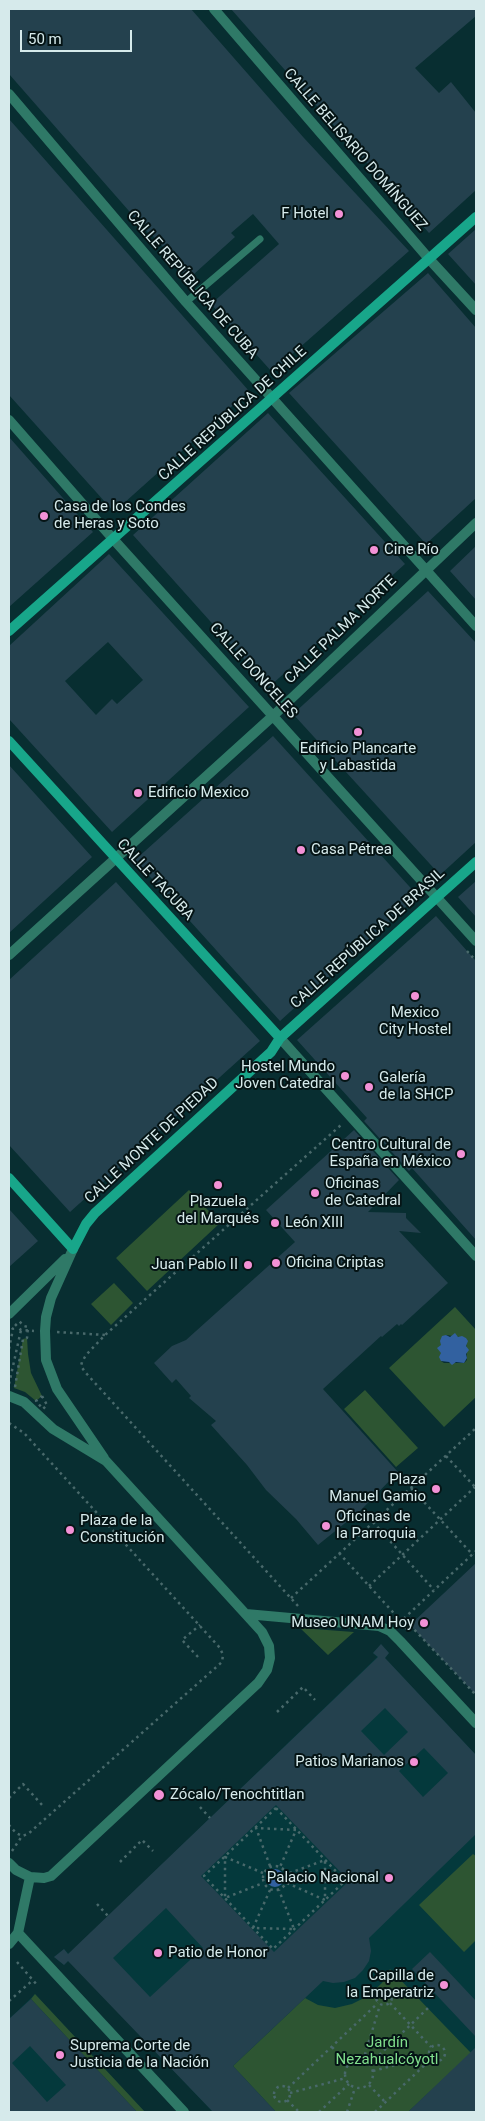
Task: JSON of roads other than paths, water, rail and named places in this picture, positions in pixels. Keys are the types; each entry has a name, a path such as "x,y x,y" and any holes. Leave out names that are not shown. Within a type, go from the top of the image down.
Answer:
{"street":[{"name":"CALLE BELISARIO DOMÍNGUEZ","path":"214,9 430,260 476,310"},
{"name":"CALLE REPÚBLICA DE CUBA","path":"9,94 272,400 476,626"},
{"name":"CALLE REPÚBLICA DE CHILE","path":"9,631 430,260 476,217"},
{"name":"CALLE DONCELES","path":"9,420 114,540 476,941"},
{"name":"CALLE PALMA NORTE","path":"9,955 274,715 476,523"},
{"name":"CALLE TACUBA","path":"9,741 115,860 280,1038"},
{"name":"CALLE REPÚBLICA DE BRASIL","path":"280,1038 476,862"},
{"path":"280,1038 476,1256"},
{"name":"CALLE MONTE DE PIEDAD","path":"9,1314 63,1262 73,1249 86,1224 95,1213 271,1052 280,1038"},
{"path":"9,1178 73,1249 51,1298 46,1317 46,1360 57,1388 106,1461 262,1632 268,1646 270,1658 266,1670 258,1682 50,1876 44,1878 30,1877 16,1870 9,1863"},
{"path":"9,1396 24,1402 53,1429 106,1461"},
{"path":"246,1614 379,1626 390,1631 476,1723"},
{"path":"9,1944 18,1933 30,1877"},
{"path":"18,1933 184,2112"}],"lane":[{"path":"186,302 260,239"}],"water":[{"path":"455,1333 458,1337 466,1338 468,1341 466,1346 469,1350 464,1363 456,1362 452,1365 449,1362 441,1361 439,1357 441,1353 437,1348 441,1345 442,1336 450,1337"},
{"path":"275,1869 281,1872 284,1878 281,1884 275,1887 269,1884 266,1878 269,1872"}],"place":[{"name":"F Hotel","path":"339,214"},
{"name":"Casa de los Condes de Heras y Soto","path":"44,516"},
{"name":"Cine Río","path":"374,550"},
{"name":"Edificio Plancarte y Labastida","path":"358,732"},
{"name":"Edificio Mexico","path":"138,793"},
{"name":"Casa Pétrea","path":"301,850"},
{"name":"Mexico City Hostel","path":"415,996"},
{"name":"Hostel Mundo Joven Catedral","path":"345,1076"},
{"name":"Galería de la SHCP","path":"369,1087"},
{"name":"Centro Cultural de España en México","path":"461,1154"},
{"name":"Plazuela del Marqués","path":"218,1185"},
{"name":"Oficinas de Catedral","path":"315,1193"},
{"name":"León XIII","path":"275,1223"},
{"name":"Oficina Criptas","path":"276,1263"},
{"name":"Juan Pablo II","path":"248,1265"},
{"name":"Plaza Manuel Gamio","path":"436,1489"},
{"name":"Oficinas de la Parroquia","path":"326,1526"},
{"name":"Plaza de la Constitución","path":"70,1530"},
{"name":"Museo UNAM Hoy","path":"424,1623"},
{"name":"Patios Marianos","path":"414,1762"},
{"name":"Zócalo/Tenochtitlan","path":"159,1795"},
{"name":"Palacio Nacional","path":"389,1878"},
{"name":"Patio de Honor","path":"158,1953"},
{"name":"Capilla de la Emperatriz","path":"444,1985"},
{"name":"Suprema Corte de Justicia de la Nación","path":"60,2055"}],"park label":[{"name":"Jardín Nezahualcóyotl","path":"387,2052"}]}
